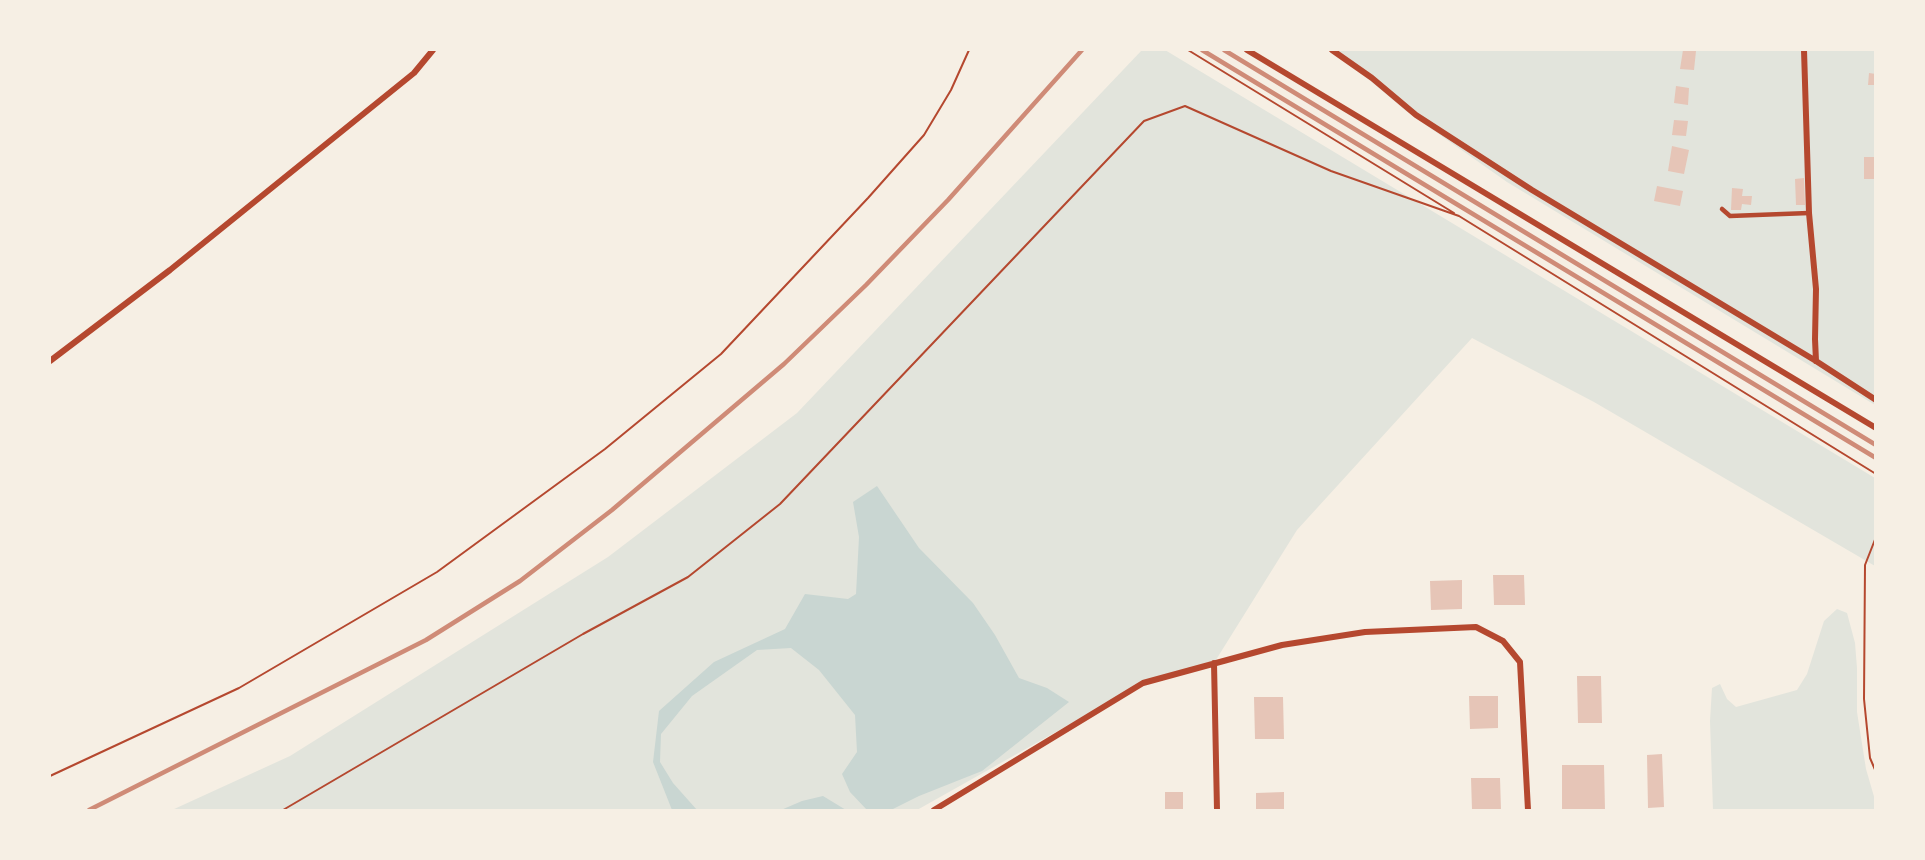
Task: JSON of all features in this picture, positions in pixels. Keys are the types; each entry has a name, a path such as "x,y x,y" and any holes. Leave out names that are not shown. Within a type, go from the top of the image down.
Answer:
{"street":[{"path":"50,361 170,270 414,74 433,50"},
{"path":"1249,50 1875,428"},
{"path":"1332,50 1372,78 1416,115 1522,183 1875,399"},
{"path":"1804,50 1809,213 1816,289 1816,361"},
{"path":"934,810 1143,682 1282,645 1365,632 1476,627 1503,640 1520,662 1528,810"},
{"path":"1214,663 1217,810"}],"lane":[{"path":"1722,209 1730,216 1809,213"}],"path":[{"path":"50,776 239,688 437,572 605,449 721,354 868,198 924,135 951,90 969,50"},
{"path":"1188,50 1875,474"},
{"path":"283,810 583,634 688,577 780,504 1144,121 1185,106 1330,171 1459,216"},
{"path":"1875,537 1865,566 1864,699 1870,758 1875,772"}],"shaded area":[{"path":"1142,50 1165,50 1875,478 1875,566 1594,402 1472,338 1297,530 1214,663 1143,683 917,810 172,810 290,756 608,557 797,413"},
{"path":"1334,50 1875,50 1875,405 1507,182 1406,111"},
{"path":"877,486 919,548 973,603 995,635 1019,678 1047,688 1069,702 982,771 919,796 891,810 867,810 850,792 842,774 857,752 855,715 819,670 791,648 757,650 692,696 661,734 660,762 673,783 697,810 672,810 653,762 659,711 714,662 785,629 805,594 848,599 856,594 859,537 853,502"},
{"path":"1837,609 1847,613 1855,643 1857,712 1866,769 1875,800 1875,810 1713,810 1710,721 1712,688 1720,684 1727,699 1736,707 1797,690 1807,674 1824,621"},
{"path":"823,796 846,810 781,810 802,801"}],"building":[{"path":"1683,50 1696,51 1694,70 1680,69"},
{"path":"1869,73 1876,74 1876,85 1868,85"},
{"path":"1676,86 1689,88 1688,105 1674,103"},
{"path":"1674,120 1688,121 1686,136 1672,135"},
{"path":"1672,146 1689,150 1684,174 1668,171"},
{"path":"1864,157 1876,157 1876,179 1864,179"},
{"path":"1804,178 1805,205 1796,205 1795,179"},
{"path":"1657,186 1683,191 1680,206 1654,201"},
{"path":"1732,188 1743,189 1742,196 1752,196 1751,205 1742,204 1741,210 1731,210"},
{"path":"1493,575 1524,575 1525,605 1494,605"},
{"path":"1462,580 1462,609 1431,610 1430,581"},
{"path":"1577,676 1601,676 1602,723 1578,723"},
{"path":"1469,696 1498,696 1498,728 1470,729"},
{"path":"1254,697 1283,697 1284,739 1255,739"},
{"path":"1662,754 1664,807 1648,808 1647,755"},
{"path":"1562,765 1604,765 1605,810 1562,810"},
{"path":"1471,778 1500,778 1501,810 1472,810"},
{"path":"1165,792 1183,792 1183,810 1165,810"},
{"path":"1284,792 1284,810 1256,810 1256,793"}],"railway":[{"path":"89,810 426,640 520,581 612,510 784,364 866,285 948,200 1082,50"},
{"path":"1202,50 1876,458"},
{"path":"1224,50 1876,445"}]}
